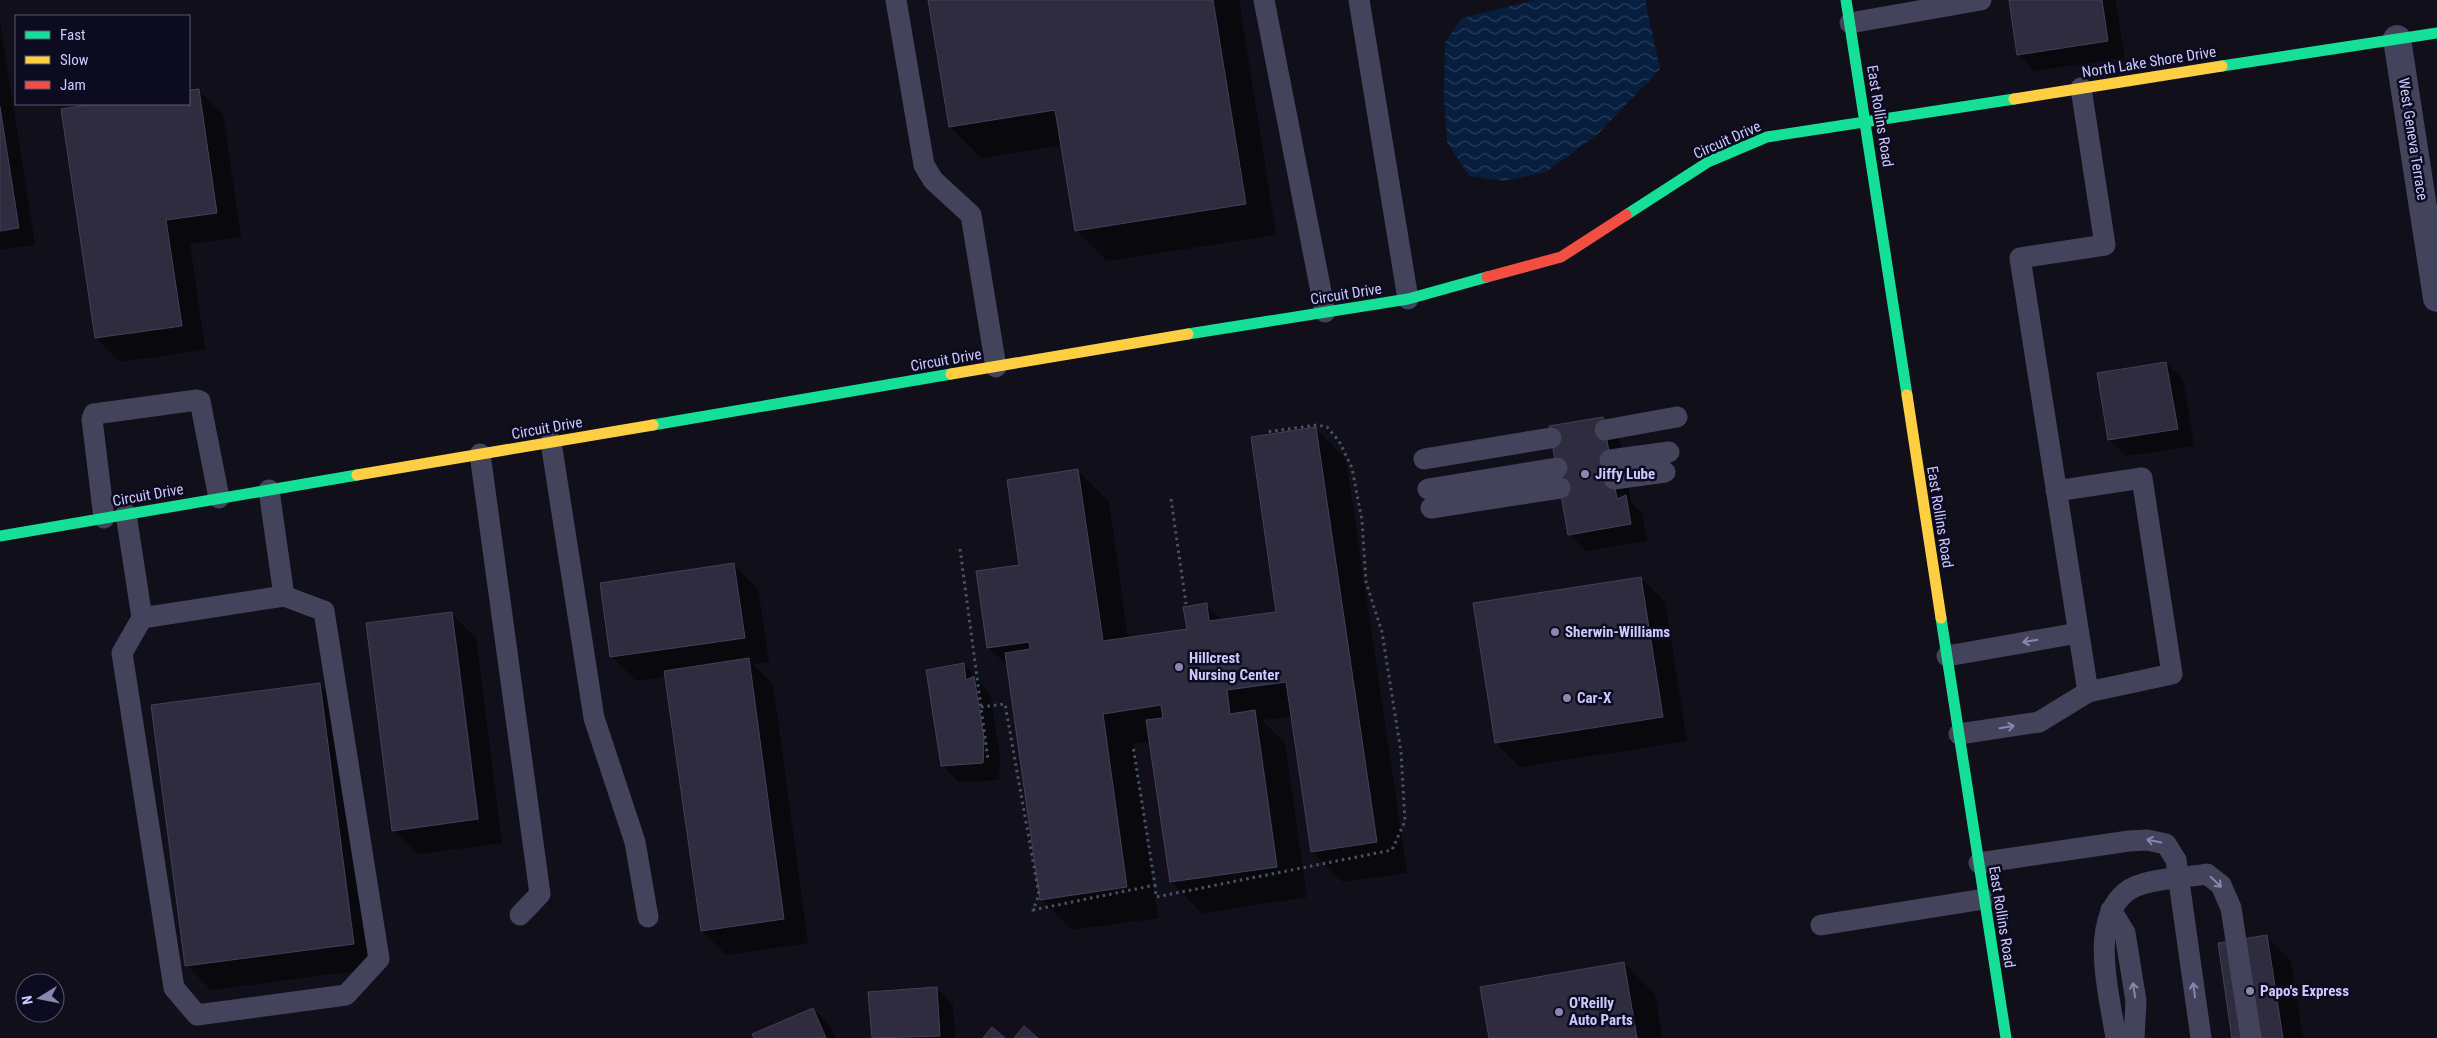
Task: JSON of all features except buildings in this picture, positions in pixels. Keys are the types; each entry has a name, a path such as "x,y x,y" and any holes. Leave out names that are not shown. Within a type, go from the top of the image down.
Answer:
{"street":[{"name":"East Rollins Road","path":"1846,0 2006,1038"},
{"name":"North Lake Shore Drive","path":"1866,122 2437,33"},
{"name":"West Geneva Terrace","path":"2397,39 2437,298"},
{"name":"Circuit Drive","path":"0,536 996,366 1408,299 1561,257 1708,162 1767,138 1866,122"}],"lane":[{"path":"896,0 924,165 933,180 971,216 996,366"},
{"path":"1264,0 1325,312"},
{"path":"1359,0 1408,299"},
{"path":"1850,23 1980,0"},
{"path":"2081,88 2105,245 2020,258 2088,692"},
{"path":"104,518 92,419 94,414 200,401 219,498"},
{"path":"1605,430 1677,417"},
{"path":"1424,459 1551,438"},
{"path":"551,442 594,718 635,842 648,918"},
{"path":"480,454 540,894 520,915"},
{"path":"1612,470 1667,462"},
{"path":"1430,499 1559,478"},
{"path":"1959,734 2039,722 2088,692 2172,674 2142,478 2056,491"},
{"path":"269,490 284,596"},
{"path":"126,514 142,618 122,653 174,988 197,1015 346,995 379,959 324,611 284,596 142,618"},
{"path":"1947,656 2078,634"},
{"path":"1979,863 2147,840 2166,844 2176,860 2201,1038"},
{"path":"2116,1038 2102,948 2111,910 2126,892 2146,883 2207,874 2221,885 2231,908 2251,1038"},
{"path":"1821,925 1984,899"},
{"path":"2111,910 2125,933 2136,1001 2134,1038"}],"path":[{"path":"1134,746 1156,885 1156,897 1392,850 1405,821 1401,752 1382,632 1366,582 1362,521 1352,468 1339,441 1327,427 1317,425 1266,432"},
{"path":"1171,499 1186,604"},
{"path":"960,549 988,760"},
{"path":"981,707 1005,704 1039,895 1033,910 1156,885"}],"water":[{"path":"1535,0 1645,0 1660,69 1598,134 1546,172 1504,181 1469,176 1447,142 1444,96 1445,42 1462,18"}],"traffic: fast":[{"path":"1846,0 1907,395"},
{"path":"2222,66 2437,33"},
{"path":"1626,215 1708,162 1767,137 2014,99"},
{"path":"1188,334 1408,299 1487,277"},
{"path":"653,425 951,374"},
{"path":"0,536 357,475"},
{"path":"1941,618 2006,1038"}],"traffic: slow":[{"path":"2014,99 2222,66"},
{"path":"951,374 1188,334"},
{"path":"1907,395 1941,618"},
{"path":"357,475 653,425"}],"traffic: jam":[{"path":"1487,277 1561,257 1626,215"}],"place":[{"name":"Jiffy Lube","path":"1585,474"},
{"name":"Sherwin-Williams","path":"1555,632"},
{"name":"Hillcrest Nursing Center","path":"1179,667"},
{"name":"Car-X","path":"1567,698"},
{"name":"Papo's Express","path":"2250,991"},
{"name":"O'Reilly Auto Parts","path":"1559,1012"}]}
